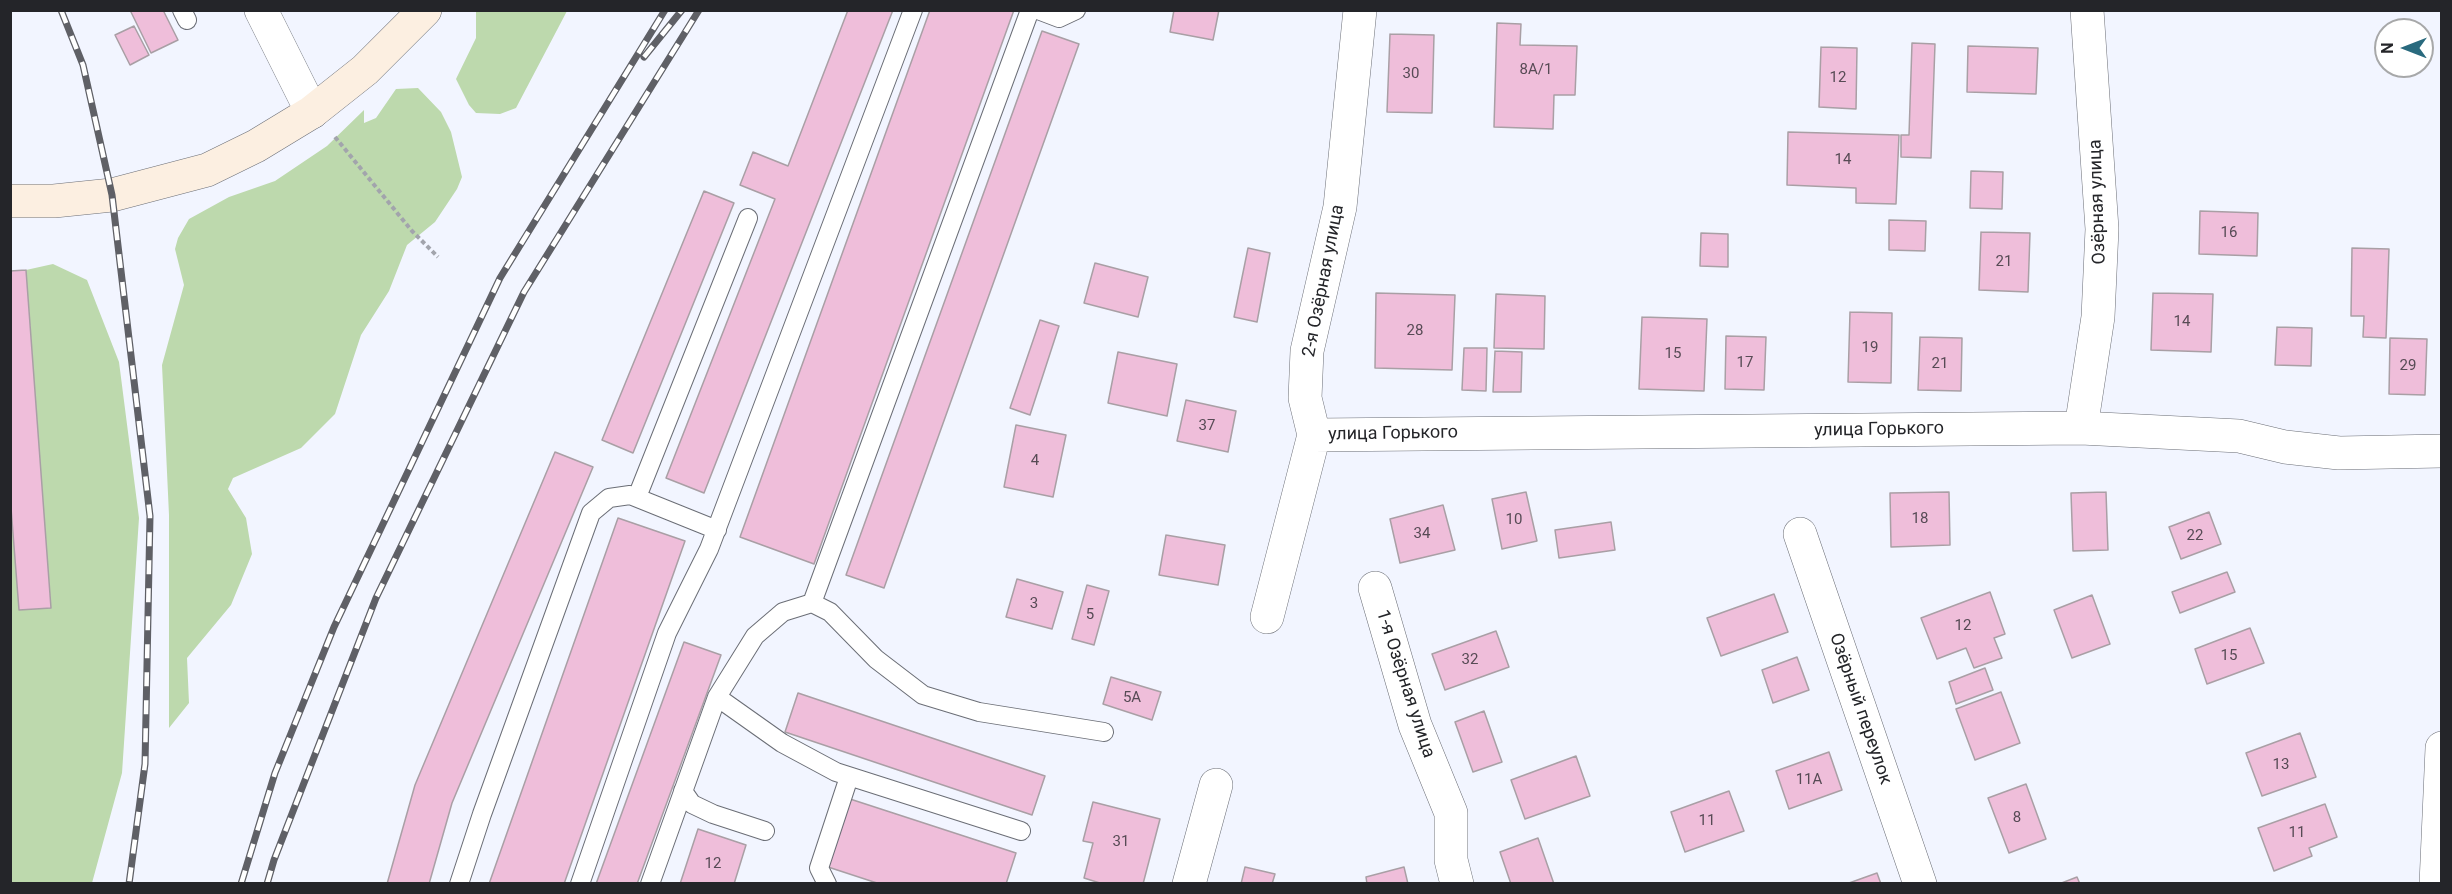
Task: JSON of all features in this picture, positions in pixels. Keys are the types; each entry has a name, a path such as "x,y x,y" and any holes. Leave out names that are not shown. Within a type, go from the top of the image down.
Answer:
{"main road":[{"path":"10,201 54,201 112,195 207,170 256,146 312,112 365,70 422,15"}],"street":[{"path":"261,10 312,112"},
{"name":"2-я Озёрная улица","path":"1267,616 1314,435 1305,398 1307,351 1340,207 1360,10"},
{"name":"Озёрная улица","path":"2082,428 2098,317 2102,229 2087,10"},
{"name":"улица Горького","path":"1314,435 2082,428 2239,436 2285,447 2339,453 2442,451"},
{"name":"Озёрный переулок","path":"1800,534 1920,884"},
{"name":"1-я Озёрная улица","path":"1375,588 1415,725 1451,813 1451,860 1457,884"},
{"path":"2436,884 2442,748"},
{"path":"1189,884 1216,785"}],"lane":[{"path":"580,884 667,633 717,530 913,10"},
{"path":"812,603 1030,10"},
{"path":"1038,10 1059,18 1077,10"},
{"path":"637,497 748,218"},
{"path":"459,884 591,513 609,498 630,495 717,530"},
{"path":"650,884 717,697 755,636 783,612 812,603 830,612 876,659 924,695 979,712 1104,732"},
{"path":"717,697 782,743 836,772 1021,831"},
{"path":"827,884 819,868 849,777"},
{"path":"683,791 692,804 713,814 765,831"}],"path":[{"path":"312,112 412,231 438,257"}],"green space":[{"path":"476,11 567,11 516,108 500,114 476,113 469,105 456,79 476,38"},
{"path":"418,88 441,112 451,132 462,177 457,189 435,222 407,245 389,291 361,335 335,414 301,448 233,478 228,489 246,518 252,554 231,605 187,658 189,703 169,728 169,515 162,365 184,285 175,249 178,238 189,219 229,197 275,181 327,146 364,110 364,123 376,118 396,89"},
{"path":"53,264 87,280 119,362 139,518 122,773 92,883 11,883 10,495 19,610 51,608 26,270"}],"building":[{"path":"130,10 163,10 178,40 151,53"},
{"path":"848,10 893,10 704,493 666,478 775,199 740,185 753,152 788,166"},
{"path":"930,10 1014,10 814,564 740,537"},
{"path":"1174,10 1219,10 1213,40 1170,32"},
{"path":"1497,23 1521,24 1520,45 1577,46 1575,95 1554,95 1553,129 1494,127"},
{"path":"134,26 149,55 130,65 115,35"},
{"path":"1042,31 1079,44 884,588 846,575"},
{"path":"1390,34 1434,35 1432,113 1387,112"},
{"path":"1912,43 1935,44 1931,158 1901,157 1901,135 1909,135"},
{"path":"1968,46 2038,48 2036,94 1967,92"},
{"path":"1821,47 1857,48 1856,109 1819,107"},
{"path":"1788,132 1899,135 1896,204 1856,203 1856,188 1787,185"},
{"path":"1971,171 2003,172 2002,209 1970,208"},
{"path":"704,191 734,203 633,453 602,440"},
{"path":"2200,211 2258,213 2257,256 2199,254"},
{"path":"1889,220 1926,221 1925,251 1889,250"},
{"path":"1981,232 2030,233 2028,292 1979,290"},
{"path":"1701,233 1728,234 1728,267 1700,266"},
{"path":"1248,248 1270,253 1257,322 1234,317"},
{"path":"2352,248 2389,249 2386,338 2363,337 2364,316 2351,316"},
{"path":"1095,263 1148,277 1138,317 1084,303"},
{"path":"26,270 51,608 19,610 10,495 10,271"},
{"path":"1376,293 1455,295 1452,370 1375,368"},
{"path":"2153,293 2213,294 2211,352 2151,350"},
{"path":"1496,294 1545,296 1544,349 1494,348"},
{"path":"1850,312 1892,313 1891,383 1848,382"},
{"path":"1642,317 1707,319 1704,391 1639,389"},
{"path":"1040,320 1059,326 1030,415 1010,408"},
{"path":"2277,327 2312,328 2311,366 2275,365"},
{"path":"1726,336 1766,337 1764,390 1725,389"},
{"path":"1920,337 1962,338 1961,391 1918,390"},
{"path":"2390,338 2427,339 2425,395 2389,394"},
{"path":"1464,348 1487,348 1486,391 1462,390"},
{"path":"1495,351 1522,352 1521,392 1493,392"},
{"path":"1118,352 1177,364 1167,416 1108,403"},
{"path":"1186,400 1236,411 1228,452 1177,441"},
{"path":"1016,425 1066,435 1053,497 1004,487"},
{"path":"555,452 593,467 452,803 429,884 387,884 415,785"},
{"path":"1526,492 1537,541 1502,549 1492,499"},
{"path":"1949,492 1950,545 1891,547 1890,493"},
{"path":"2106,492 2108,550 2073,551 2071,493"},
{"path":"1443,505 1455,550 1400,563 1390,519"},
{"path":"2209,512 2221,544 2181,559 2169,527"},
{"path":"618,518 685,541 564,884 489,884"},
{"path":"1611,522 1615,550 1559,558 1555,530"},
{"path":"1166,535 1225,545 1218,585 1159,575"},
{"path":"2227,572 2235,592 2180,613 2172,592"},
{"path":"1017,579 1063,592 1052,629 1006,617"},
{"path":"1087,585 1109,591 1094,645 1072,639"},
{"path":"1990,592 2005,634 1994,638 2002,658 1974,668 1966,648 1937,659 1921,618"},
{"path":"1774,594 1788,632 1721,656 1707,618"},
{"path":"2092,595 2110,644 2072,658 2054,610"},
{"path":"2250,628 2264,663 2207,684 2195,649"},
{"path":"1496,631 1509,667 1445,690 1432,654"},
{"path":"684,642 721,655 637,884 596,884"},
{"path":"1797,657 1809,690 1773,703 1762,670"},
{"path":"1985,668 1993,690 1956,704 1949,682"},
{"path":"1111,677 1161,692 1152,720 1103,704"},
{"path":"2001,692 2020,743 1975,760 1956,709"},
{"path":"798,693 1045,776 1032,815 785,732"},
{"path":"1484,711 1502,762 1473,772 1455,722"},
{"path":"2300,733 2316,777 2262,796 2246,753"},
{"path":"1829,752 1842,790 1789,809 1776,771"},
{"path":"1576,756 1590,796 1525,819 1511,780"},
{"path":"2026,784 2046,839 2009,853 1988,798"},
{"path":"1729,791 1744,831 1685,852 1671,812"},
{"path":"847,798 1016,853 1006,884 880,884 825,866"},
{"path":"1093,802 1160,819 1143,884 1103,884 1084,878 1093,843 1083,841"},
{"path":"2325,804 2337,837 2309,848 2312,856 2274,871 2258,828"},
{"path":"698,829 746,845 734,884 680,884"},
{"path":"1538,838 1554,884 1511,884 1500,852"},
{"path":"1245,867 1275,874 1272,884 1241,884"},
{"path":"1404,867 1408,884 1367,884 1366,877"},
{"path":"1877,873 1881,884 1849,884 1849,883"},
{"path":"2077,877 2080,884 2059,884"}],"railway":[{"path":"61,10 83,65 112,195 150,516 145,764 129,884"},
{"path":"241,884 275,773 334,627 500,278 665,10"},
{"path":"644,57 682,10"},
{"path":"267,884 274,860 376,598 524,292 699,10"}]}
